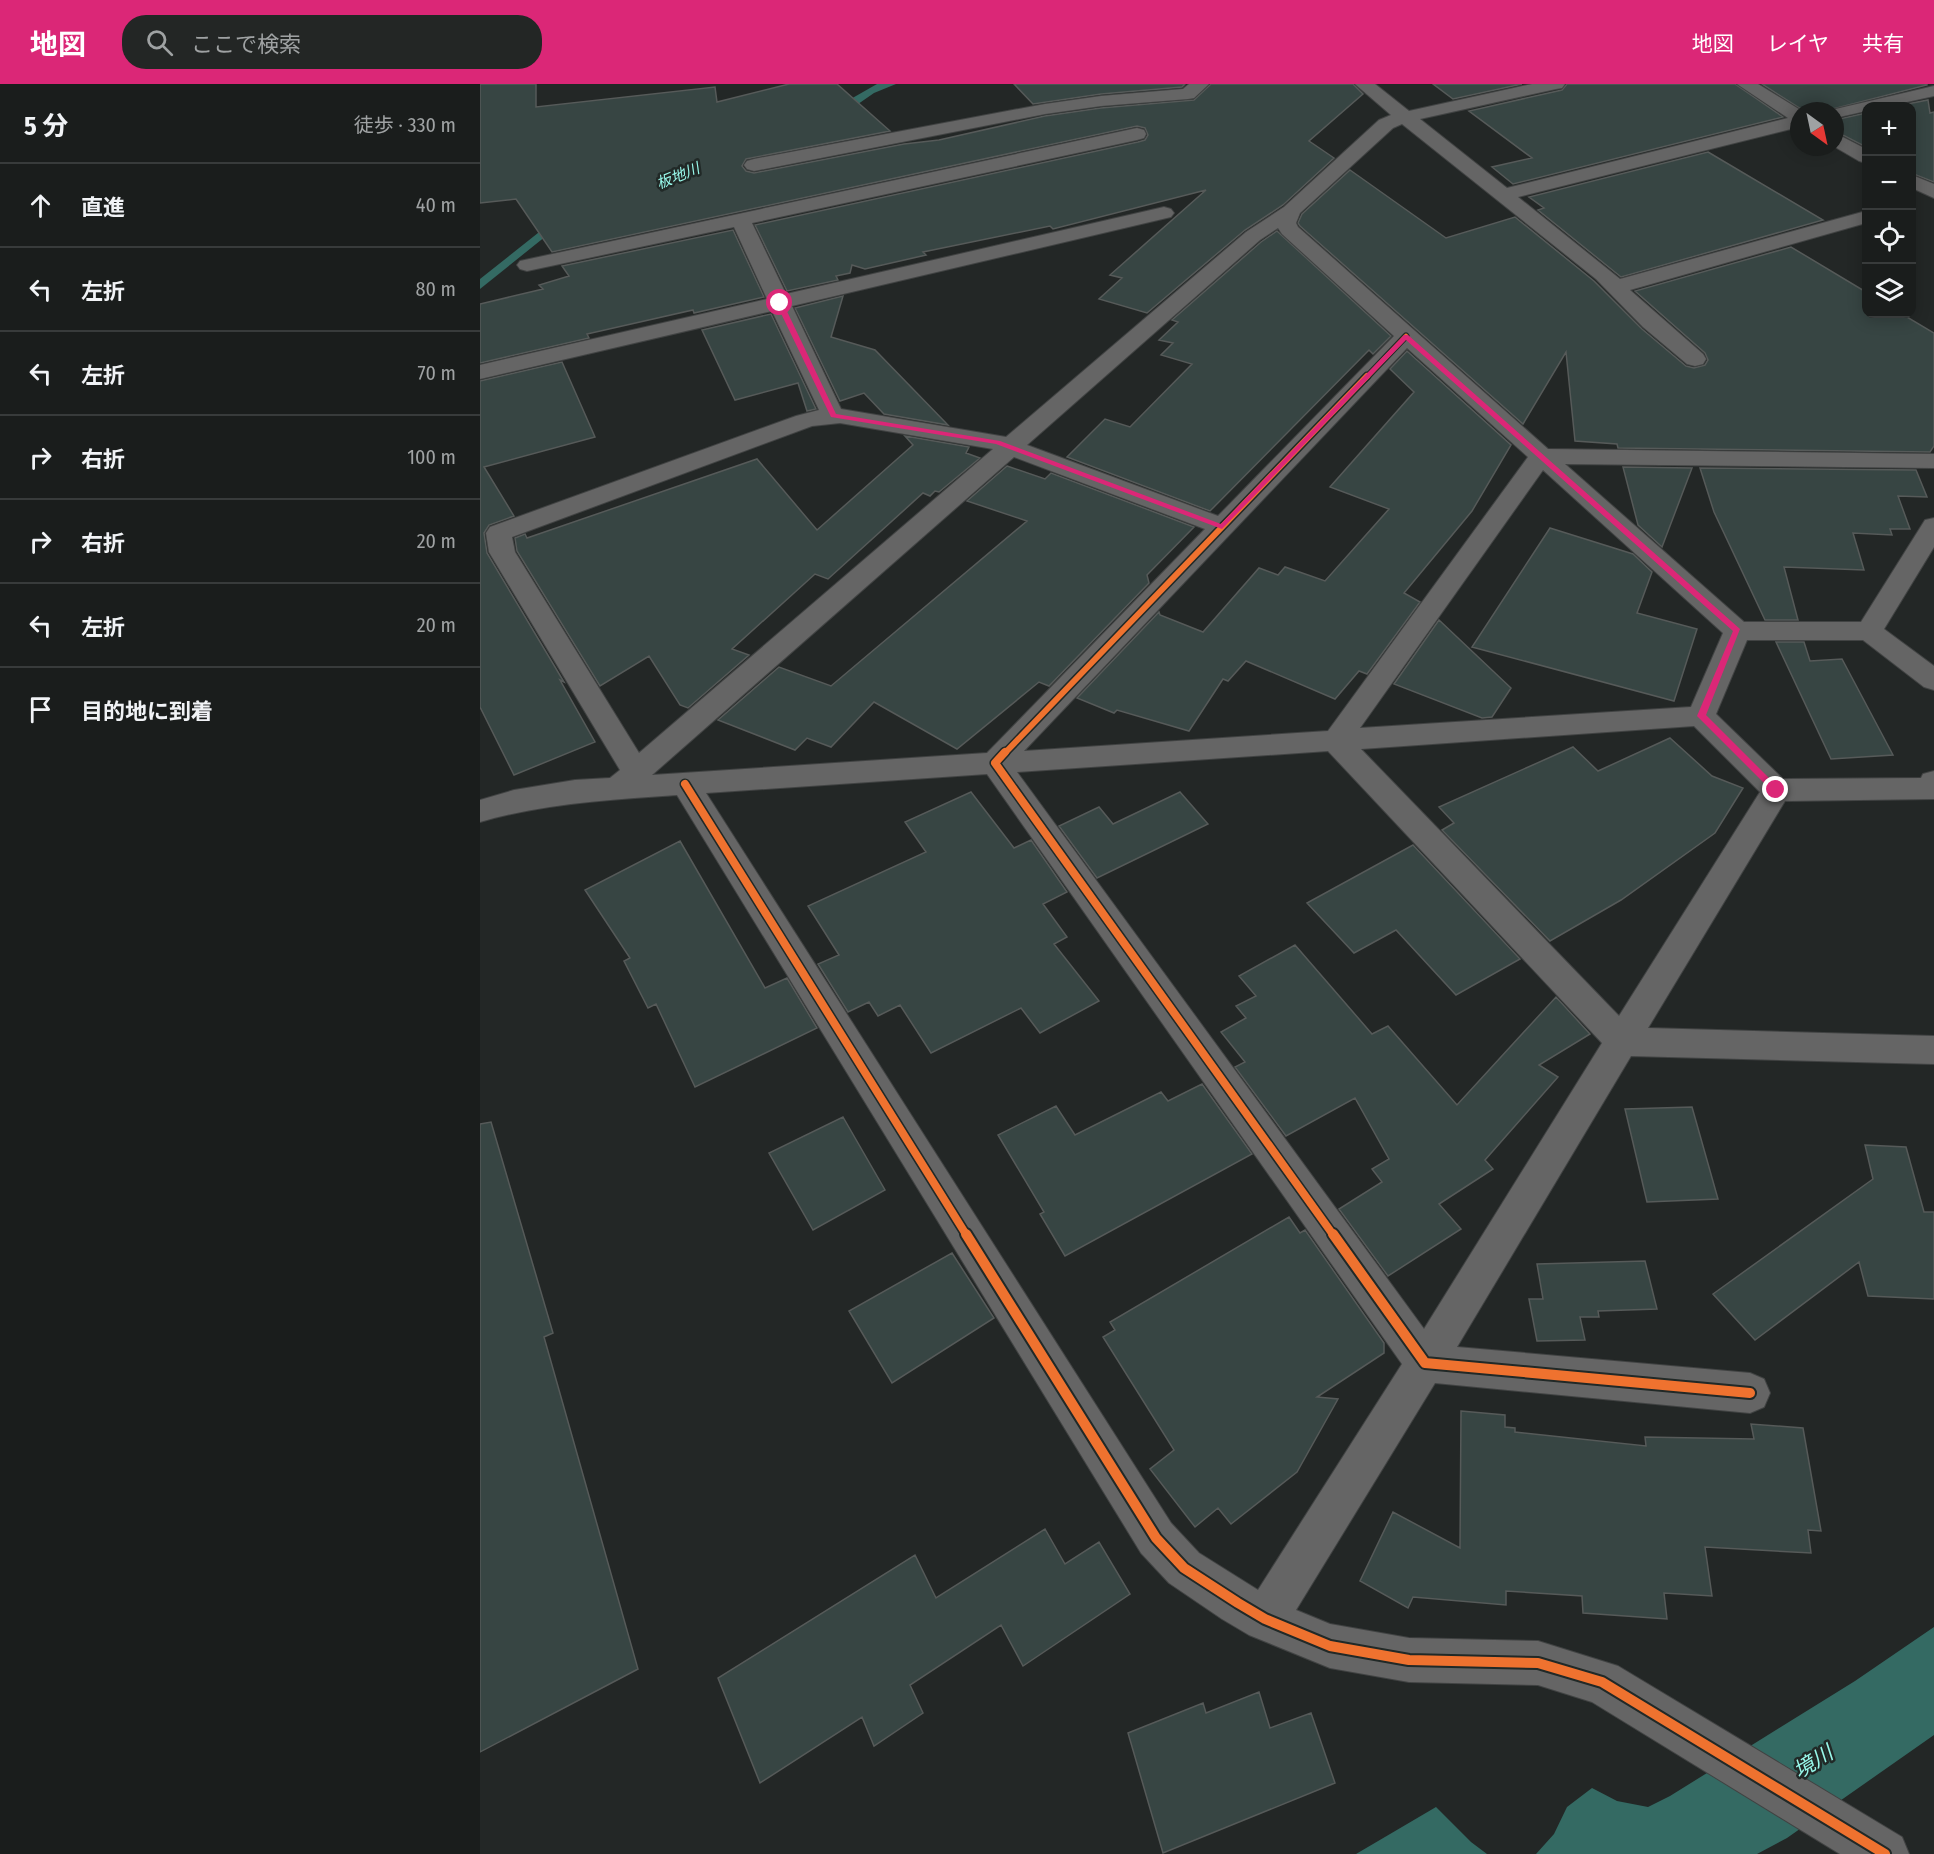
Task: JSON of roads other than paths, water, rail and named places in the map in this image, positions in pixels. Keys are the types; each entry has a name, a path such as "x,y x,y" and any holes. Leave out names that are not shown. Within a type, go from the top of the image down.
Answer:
{"street":[{"path":"754,165 1045,109 1101,101 1188,94 1200,84"},
{"path":"1364,84 1616,287 1651,322 1695,359"},
{"path":"627,780 1253,236 1291,211 1386,124 1406,116 1556,84"},
{"path":"1746,84 1790,113"},
{"path":"1844,111 1934,91"},
{"path":"1503,195 1790,121"},
{"path":"527,266 1137,134"},
{"path":"1844,145 1863,156"},
{"path":"1916,183 1934,192"},
{"path":"1916,203 1934,198"},
{"path":"1291,211 1286,223 1290,230 1737,631 1869,631 1934,680"},
{"path":"480,372 1164,213"},
{"path":"1616,287 1862,218"},
{"path":"740,219 833,416"},
{"path":"995,764 1406,336"},
{"path":"627,780 502,552 499,533 804,421 833,416 997,442 1222,527"},
{"path":"1541,456 1934,462"},
{"path":"1336,741 1541,456"},
{"path":"1869,631 1934,526"},
{"path":"1701,716 1737,631"},
{"path":"480,811 545,795 627,780 685,784 1701,716 1776,790 1933,787"},
{"path":"1336,741 1623,1042 1934,1050"},
{"path":"995,764 1425,1363 1750,1393"},
{"path":"685,784 1156,1538 1184,1568 1265,1619 1330,1646 1409,1660 1538,1663 1602,1682 1885,1854"},
{"path":"1265,1619 1623,1042 1776,790"}],"water":[{"name":"板地川","path":"877,84 896,84 874,93 848,111 551,232 480,289 480,279 543,229 835,108"},
{"name":"境川","path":"1934,1627 1934,1735 1787,1838 1757,1854 1536,1854 1554,1834 1567,1807 1592,1788 1617,1801 1648,1807 1670,1796 1855,1681"},
{"path":"1436,1807 1471,1842 1487,1854 1356,1854"}]}
